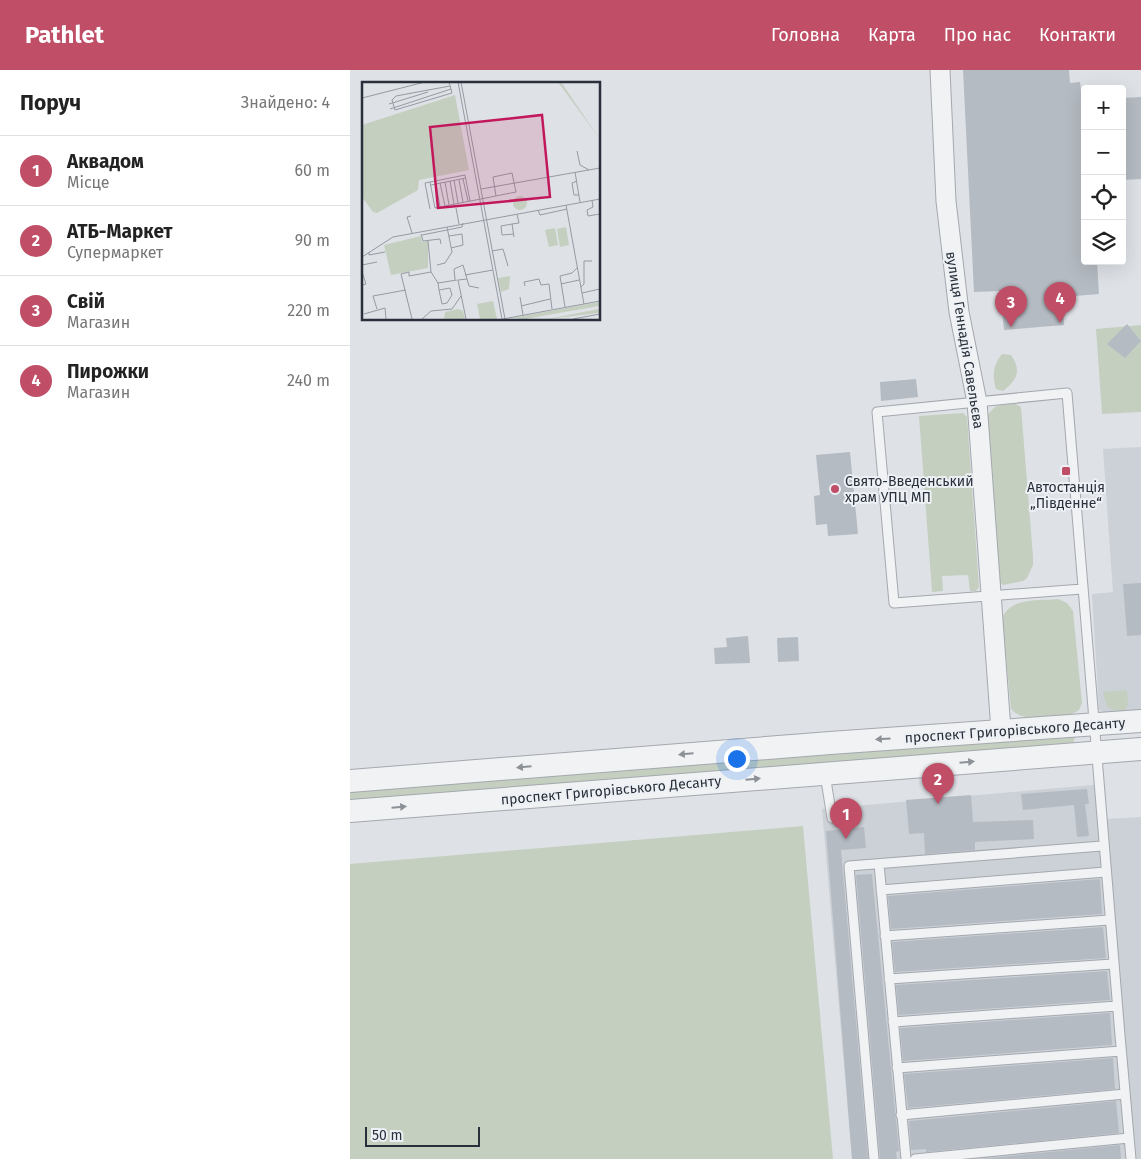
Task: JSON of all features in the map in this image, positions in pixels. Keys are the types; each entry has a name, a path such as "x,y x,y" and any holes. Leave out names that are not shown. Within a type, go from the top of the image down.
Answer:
{"street":[{"name":"вулиця Геннадія Савельєва","path":"940,70 946,201 953,270 976,402 1001,730"},
{"name":"проспект Григорівського Десанту","path":"350,781 1001,730 1141,721"},
{"name":"проспект Григорівського Десанту","path":"350,811 1141,749"}],"lane":[{"path":"1082,589 894,603 878,412 1066,393 1094,724 1104,872 1131,1159"},
{"path":"825,773 832,818"},
{"path":"874,1159 849,866 1102,846"},
{"path":"879,864 906,1159"},
{"path":"881,890 1104,872"},
{"path":"885,936 1109,920"},
{"path":"889,979 1113,964"},
{"path":"893,1022 1117,1006"},
{"path":"897,1068 1121,1051"},
{"path":"901,1115 1125,1094"},
{"path":"914,1159 1129,1138"}],"shaded area":[{"path":"1141,447 1141,713 1106,715 1099,709 1092,594 1113,592 1103,449"},
{"path":"1104,784 1107,819 1141,817 1141,1159 852,1159 822,809"}],"green space":[{"path":"1141,325 1141,412 1102,414 1096,329"},
{"path":"1002,354 1011,355 1017,371 1015,379 1003,391 996,389 994,380 995,366"},
{"path":"1014,403 1021,407 1033,565 1027,578 1023,581 1003,585 998,580 987,415 996,406"},
{"path":"963,413 967,417 979,587 976,591 970,591 968,575 942,576 943,591 932,592 919,416"},
{"path":"1058,599 1067,603 1073,611 1082,703 1079,710 1072,714 1039,718 1023,716 1011,709 1002,618 1006,611 1018,603"},
{"path":"1127,690 1128,705 1124,711 1116,711 1107,707 1103,692"},
{"path":"1075,736 1073,744 350,802 350,790"},
{"path":"803,826 833,1159 350,1159 350,864"}],"building":[{"path":"963,70 1069,70 1070,83 1080,82 1081,91 1081,265 1097,265 1099,294 1062,297 1064,325 1004,330 1000,291 974,292"},
{"path":"1141,97 1141,179 1126,180 1126,98"},
{"path":"1127,324 1141,341 1125,358 1107,344"},
{"path":"916,379 918,397 881,401 880,382"},
{"name":"Свято-Введенський храм УПЦ МП","path":"850,452 858,534 828,536 827,524 816,525 814,496 820,495 816,455"},
{"path":"1141,583 1141,635 1127,636 1123,584"},
{"path":"748,636 750,663 715,664 714,648 727,647 726,638"},
{"path":"798,637 799,661 778,662 777,638"},
{"path":"1087,789 1089,804 1085,804 1089,836 1077,837 1074,805 1023,810 1021,794"},
{"path":"971,795 973,822 1033,820 1034,839 975,842 975,850 925,854 924,833 909,834 906,800"},
{"path":"864,827 866,848 841,850 868,1159 852,1159 826,831"},
{"path":"872,874 899,1151 896,1152 897,1159 880,1159 856,875"},
{"path":"1100,879 1102,914 891,929 888,896"},
{"path":"1103,927 1106,958 895,972 892,942"},
{"path":"1107,971 1110,1000 899,1015 896,985"},
{"path":"1110,1013 1112,1045 903,1061 900,1028"},
{"path":"1113,1058 1115,1089 908,1108 904,1074"},
{"path":"1116,1101 1119,1133 926,1152 926,1149 911,1150 909,1121"},
{"path":"1120,1145 1121,1159 979,1159"}],"place":[{"name":"Пирожки","path":"1060,323"},
{"name":"Свій","path":"1011,327"},
{"name":"Автостанція „Південне“","path":"1066,471"},
{"name":"Свято-Введенський храм УПЦ МП","path":"835,489"},
{"name":"АТБ-Маркет","path":"938,804"},
{"name":"Аквадом","path":"846,839"}]}
